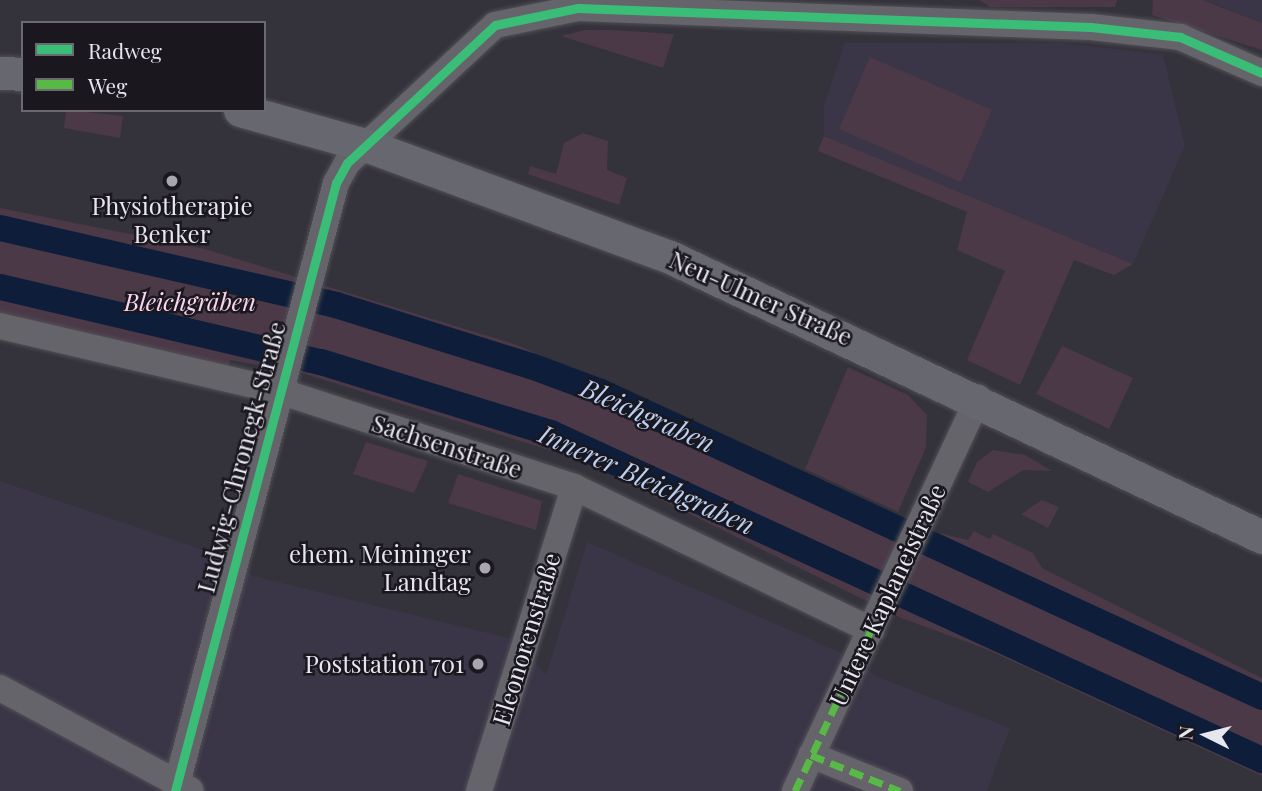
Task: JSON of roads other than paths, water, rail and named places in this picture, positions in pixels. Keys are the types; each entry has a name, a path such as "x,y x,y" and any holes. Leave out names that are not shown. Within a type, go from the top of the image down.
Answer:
{"main road":[{"path":"0,73 21,74"},
{"name":"Neu-Ulmer Straße","path":"247,112 368,146 670,257 978,398 1262,537"}],"street":[{"name":"Ludwig-Chronegk-Straße","path":"182,788 310,271 341,171 466,46 495,24 527,6 1139,31 1200,43 1262,73"},
{"name":"Sachsenstraße","path":"0,326 282,381 574,487 875,621"},
{"name":"Untere Kaplaneistraße","path":"795,791 978,398"},
{"name":"Eleonorenstraße","path":"480,791 574,487"},
{"path":"0,688 182,788"},
{"path":"811,755 900,791"}],"waterway":[{"name":"Bleichgraben","path":"0,228 336,305 531,366 601,392 1262,697"},
{"name":"Innerer Bleichgraben","path":"0,287 321,362 551,433 1262,760"}],"place":[{"name":"Physiotherapie Benker","path":"172,181"},
{"name":"ehem. Meininger Landtag","path":"485,568"},
{"name":"Poststation 701","path":"478,664"}],"park label":[{"name":"Bleichgräben","path":"190,302"}]}
